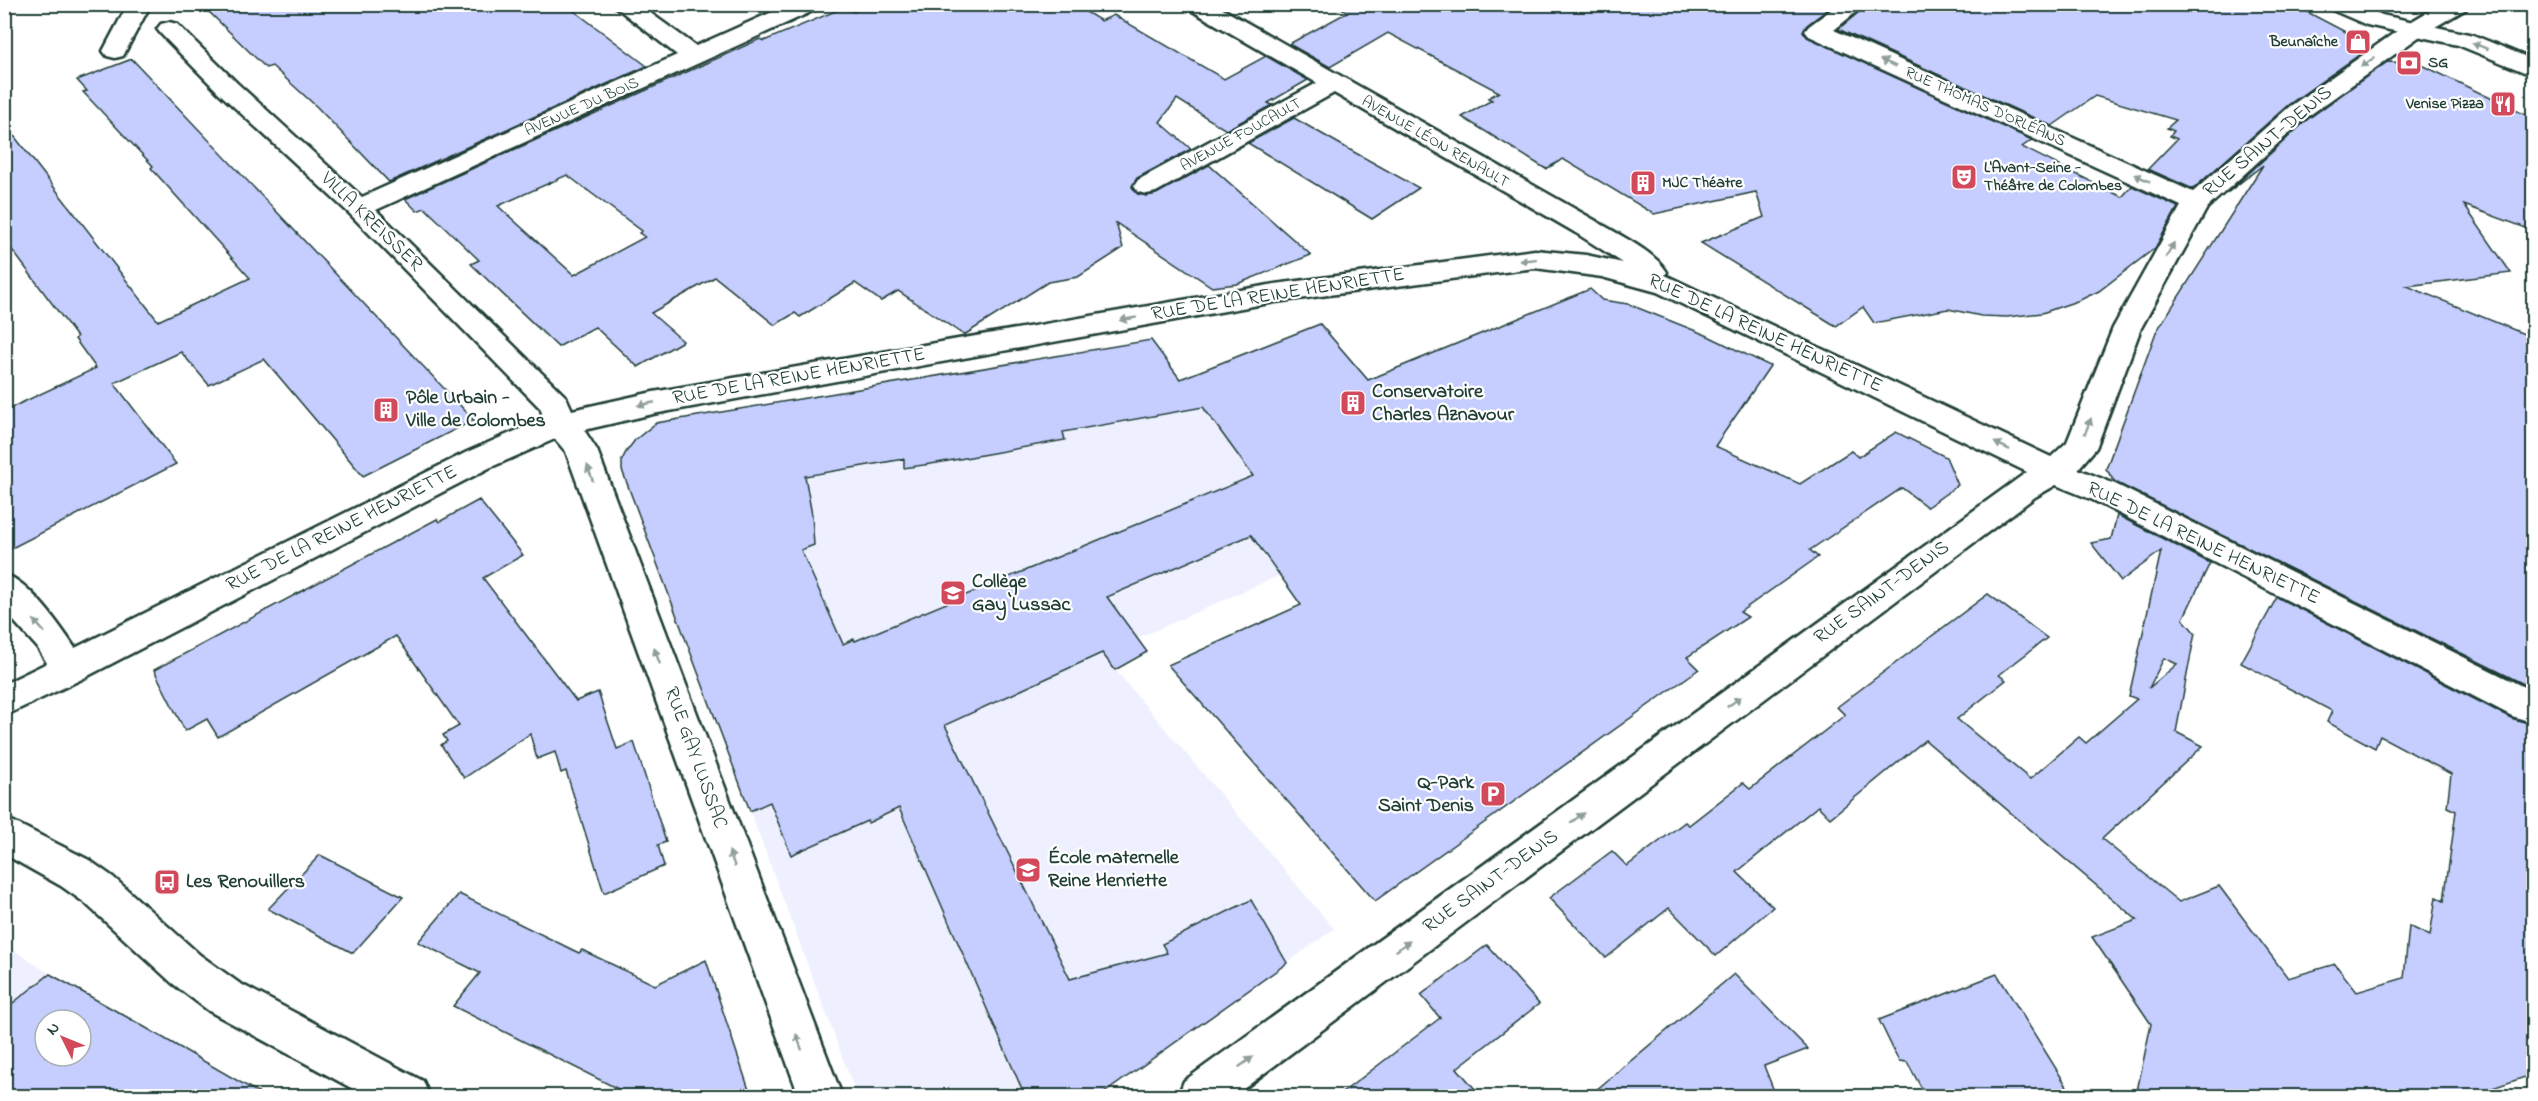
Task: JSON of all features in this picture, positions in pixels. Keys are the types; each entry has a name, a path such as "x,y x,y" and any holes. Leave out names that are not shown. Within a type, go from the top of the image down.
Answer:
{"street":[{"path":"115,51 140,4"},
{"path":"623,4 694,56"},
{"name":"AVENUE LÉON RENAULT","path":"1197,4 1561,215 1586,227 1644,264 1667,285"},
{"name":"RUE THOMAS D'ORLÉANS","path":"1855,4 1817,31 2196,202"},
{"path":"2338,4 2375,20 2465,40 2534,69"},
{"path":"2380,4 2392,9 2441,51 2534,92"},
{"name":"RUE SAINT-DENIS","path":"1199,1096 2024,489 2055,472 2080,448 2127,328 2196,202 2298,112 2415,29 2458,4"},
{"name":"AVENUE DU BOIS","path":"359,208 805,6"},
{"name":"VILLA KREISSER","path":"169,29 228,88 359,208 555,405 560,424"},
{"name":"AVENUE FOUCAULT","path":"1147,186 1334,83"},
{"path":"1560,260 1580,250 1585,237 1581,230 1561,215"},
{"name":"RUE DE LA REINE HENRIETTE","path":"4,702 478,460 560,424 653,403 1275,293 1452,268 1535,259 1560,260 1626,272 1667,285 2055,472 2104,492 2526,705"},
{"name":"RUE GAY LUSSAC","path":"560,424 581,450 820,1096"},
{"path":"4,587 49,637 70,669"},
{"path":"4,834 75,873 99,890 186,969 224,997 408,1096"}],"shaded area":[{"path":"1151,340 1156,357 1163,355 1316,559 1102,654 1334,929 1100,1096 857,1096 622,470 622,460 635,440 645,432 676,420"},
{"path":"5,944 50,974 5,1010"}],"building":[{"path":"201,4 565,4 647,66 389,182 317,107 272,66 266,68"},
{"path":"870,4 1073,4 1101,21 1114,15 1224,79 1266,56 1308,80 1268,103 1272,105 1226,130 1177,99 1160,122 1191,149 1137,178 1132,187 1138,194 1147,196 1156,194 1209,165 1311,255 1237,284 1212,287 1116,223 1123,248 1078,277 1048,282 964,335 898,291 881,301 855,283 800,317 795,313 775,325 715,277 651,313 683,341 638,367 595,327 558,347 471,264 479,260 425,208 417,211 405,199 760,39 764,41 845,7 854,12","holes":["567,175 642,231 639,233 645,237 574,275 498,206"]},
{"path":"1335,4 1835,4 1807,25 1803,31 1807,37 2032,140 2022,147 2122,197 2132,186 2178,207 2155,248 2099,291 2080,300 2042,313 2007,317 1981,316 1948,309 1874,323 1863,307 1836,326 1701,243 1764,217 1756,192 1654,214 1563,159 1546,169 1462,117 1492,100 1488,98 1499,92 1388,33 1330,67 1289,44 1348,12"},
{"path":"1868,4 2292,4 2357,38 2363,52 2288,105 2193,189 2148,169 2177,139 2170,136 2174,131 2167,128 2176,120 2095,96 2052,126 1838,29"},
{"path":"132,59 474,420 363,476 264,359 209,385 181,352 114,383 176,464 4,552 4,411 96,368 75,339 77,337 4,239 4,123 158,321 250,278 151,168 153,166 83,92 87,91 77,80"},
{"path":"2387,62 2418,63 2534,119 2534,231 2464,205 2511,273 2407,286 2534,338 2534,689 2115,482 2106,469 2156,332 2263,165 2226,194 2308,119"},
{"path":"1294,118 1419,188 1372,219 1248,143"},
{"path":"1590,289 1602,300 1628,304 1706,335 1770,366 1715,446 1800,484 1851,451 1858,457 1896,432 1946,457 1958,485 1927,507 1902,488 1810,550 1818,557 1740,612 1748,617 1687,657 1699,669 1375,901 1168,665 1301,605 1251,535 1107,597 1147,652 1115,670 1102,653 945,725 1035,908 1070,979 1167,953 1162,944 1251,900 1287,963 1100,1096 1025,1096 899,808 791,855 770,802 750,811 622,470 622,460 635,440 656,423 1151,340 1180,379 1320,324 1368,380","holes":["1203,407 1253,476 843,644 801,550 814,545 812,515 805,476 904,459 904,468 937,463 1065,440 1063,432"]},
{"path":"479,500 523,555 483,578 576,701 598,692 617,749 634,742 666,842 658,845 664,866 604,893 566,771 561,773 555,752 537,759 530,734 464,778 441,745 447,741 443,735 459,726 396,636 218,737 207,719 185,731 154,670 437,519 439,522"},
{"path":"2117,515 2210,563 2183,619 2195,633 2176,732 2203,746 2102,839 2179,902 2219,886 2288,978 2335,964 2357,992 2404,978 2409,926 2430,936 2436,897 2444,901 2456,811 2447,807 2451,774 2380,736 2375,748 2327,722 2332,711 2241,663 2277,597 2511,718 2524,722 2534,720 2534,1040 2531,1075 2469,1096 2136,1096 2151,1024 2092,937 2137,920 1925,740 1830,818 1818,806 1737,872 1773,907 1716,956 1669,908 1606,958 1549,898 1612,851 1627,866 1685,822 1689,825 1743,783 1750,789 1845,715 1837,707 1988,594 2047,638 1999,675 2006,680 1957,719 2030,779 2079,737 2086,743 2137,699 2129,696 2161,551 2121,581 2091,543 2111,539","holes":["2164,658 2177,664 2149,688"]},
{"path":"320,855 403,897 353,953 268,909"},
{"path":"459,894 579,953 582,950 655,985 706,960 751,1096 632,1096 453,1006 480,973 418,942"},
{"path":"1487,945 1539,1004 1457,1068 1481,1096 1338,1096 1440,1018 1421,995"},
{"path":"50,974 264,1096 4,1096 4,1010"},
{"path":"1734,974 1808,1049 1764,1066 1776,1096 1589,1096"},
{"path":"1997,974 2073,1096 1926,1096 1907,1062 1899,1061 1879,1020"}],"place":[{"name":"Beunaîche","path":"2358,42"},
{"name":"SG","path":"2409,63"},
{"name":"Venise Pizza","path":"2503,104"},
{"name":"L'Avant-Seine - Théâtre de Colombes","path":"1964,177"},
{"name":"MJC Théatre","path":"1643,183"},
{"name":"Conservatoire Charles Aznavour","path":"1353,403"},
{"name":"Pôle Urbain - Ville de Colombes","path":"386,410"},
{"name":"Collège Gay Lussac","path":"953,593"},
{"name":"Q-Park Saint Denis","path":"1493,794"},
{"name":"École maternelle Reine Henriette","path":"1028,870"},
{"name":"Les Renouillers","path":"167,882"}]}
